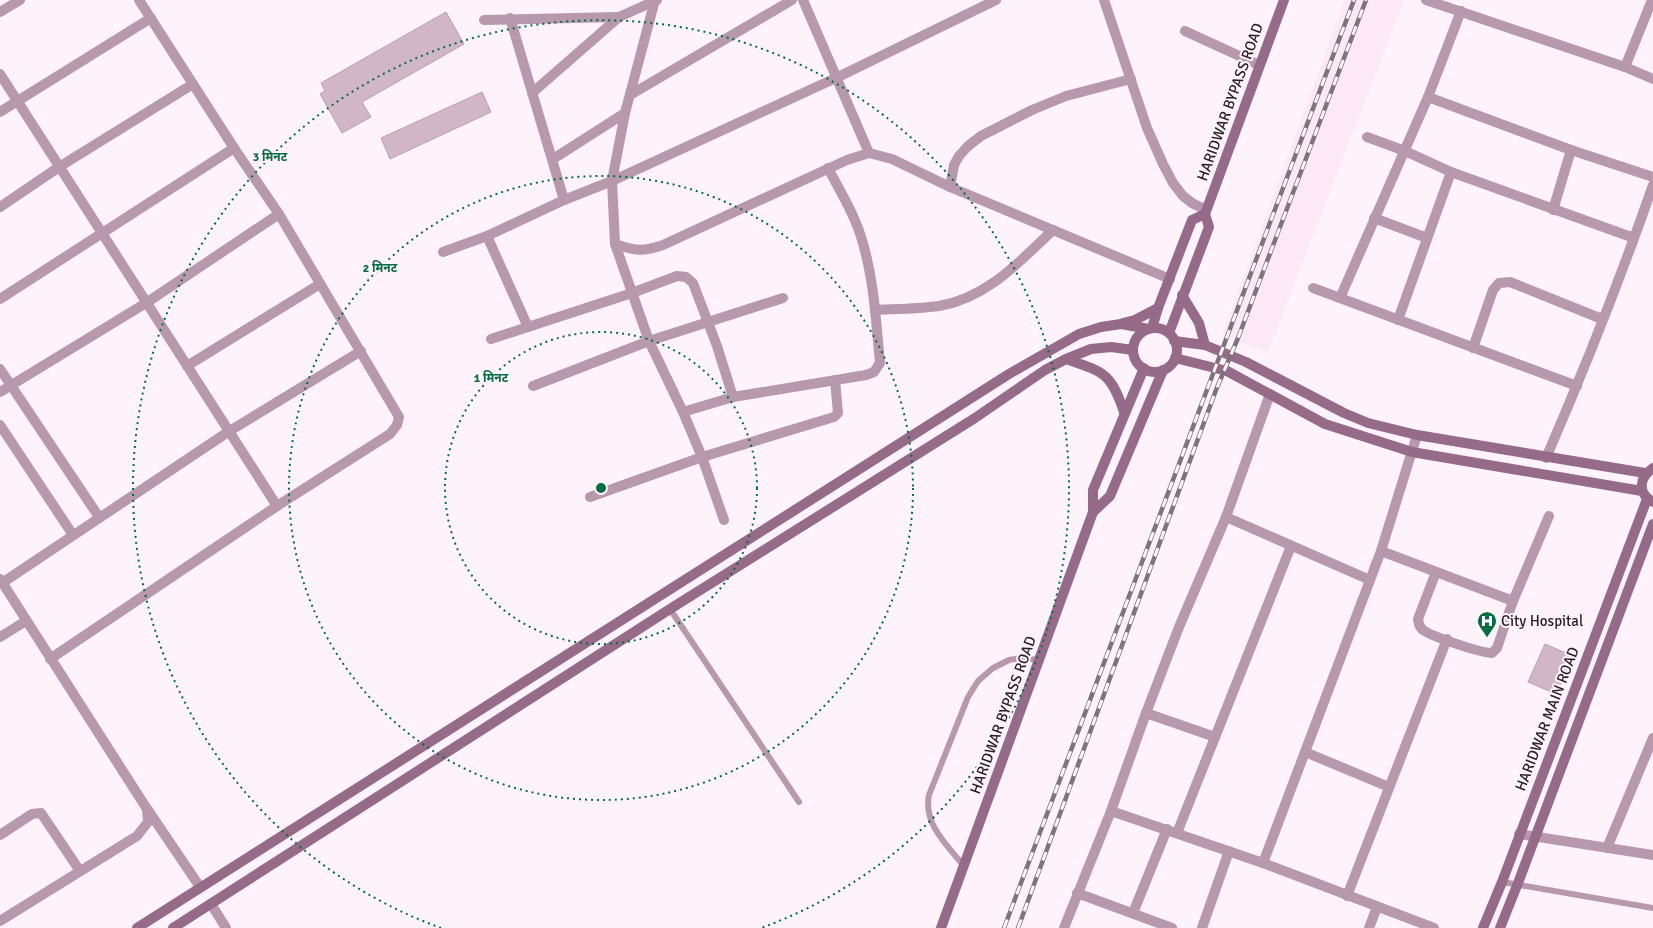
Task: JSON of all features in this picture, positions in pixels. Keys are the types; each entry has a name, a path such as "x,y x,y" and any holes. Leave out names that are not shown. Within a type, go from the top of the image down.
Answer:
{"main road":[{"name":"HARIDWAR BYPASS ROAD","path":"1172,337 1182,295 1209,227 1205,212 1284,0"},
{"path":"1172,337 1176,349 1175,358 1170,365 1163,370 1155,371 1144,368 1136,360 1133,350 1134,344 1139,334 1151,328 1192,220 1205,212"},
{"path":"1182,295 1199,324 1205,345"},
{"path":"137,928 1009,374 1080,334 1101,327 1135,320 1158,308"},
{"path":"1121,324 1160,328 1172,337 1205,345 1246,362 1344,413 1368,423 1417,435 1546,458 1649,471"},
{"path":"173,928 670,609 975,418 1045,370 1066,359 1091,349 1111,347 1133,350"},
{"path":"1175,358 1228,371 1325,424 1412,452 1647,497"},
{"path":"1066,359 1105,375 1117,391 1124,412"},
{"name":"HARIDWAR BYPASS ROAD","path":"941,928 1093,512 1093,490 1124,412 1144,368"},
{"name":"HARIDWAR BYPASS ROAD","path":"1093,512 1110,496 1163,370"},
{"name":"HARIDWAR MAIN ROAD","path":"1483,928 1502,882 1647,497 1641,482 1649,471"},
{"name":"HARIDWAR MAIN ROAD","path":"1500,928 1653,524"}],"street":[{"path":"0,12 20,0"},
{"path":"50,659 277,506 390,434 397,425 399,417 361,350 278,214 139,0"},
{"path":"630,94 792,0"},
{"path":"803,0 838,77 869,153"},
{"path":"443,252 486,236 564,200 612,181 838,77 996,0"},
{"path":"1104,0 1147,128 1173,183 1192,203 1205,212"},
{"path":"1426,0 1626,67 1653,79"},
{"path":"1626,67 1652,0"},
{"path":"655,1 625,113 612,181 615,244 649,341 683,412 702,457 724,520"},
{"path":"532,93 619,17 655,1"},
{"path":"1340,298 1428,97 1460,11"},
{"path":"484,20 510,18 619,17"},
{"path":"0,112 151,18"},
{"path":"510,18 564,200"},
{"path":"1185,31 1259,65"},
{"path":"0,74 228,432 277,506"},
{"path":"950,187 954,166 959,156 968,146 981,136 1032,110 1066,96 1131,79"},
{"path":"0,206 59,167 193,84"},
{"path":"1428,97 1571,150 1653,177"},
{"path":"553,159 625,113"},
{"path":"1367,137 1404,151 1451,172 1634,238"},
{"path":"0,299 234,148"},
{"path":"1553,210 1571,150"},
{"path":"615,244 631,250 646,251 663,245 828,168 869,153 892,159 950,187 1170,279"},
{"path":"683,412 733,397 866,375 878,369 880,363 875,310 870,272 862,238 828,168"},
{"path":"1398,320 1451,172"},
{"path":"1546,458 1577,386 1653,185"},
{"path":"0,392 146,303 278,214"},
{"path":"1374,218 1427,238"},
{"path":"875,310 938,306 963,300 984,290 1007,274 1053,230"},
{"path":"486,236 528,327"},
{"path":"491,339 632,293 677,276 686,277 693,283 733,397"},
{"path":"1473,348 1493,290 1499,283 1510,282 1602,319"},
{"path":"187,366 320,284"},
{"path":"1313,288 1577,386"},
{"path":"533,386 649,341 707,321 783,298"},
{"path":"200,887 147,809 1,581 228,432 361,350"},
{"path":"0,369 99,517"},
{"path":"590,497 702,457 834,417 838,413 835,380"},
{"path":"1064,928 1111,811 1179,627 1226,517 1270,394"},
{"path":"0,425 73,535"},
{"path":"1263,863 1381,551 1417,435"},
{"path":"1436,572 1418,619 1419,626 1424,631 1485,653 1492,653 1497,648 1513,601 1549,516"},
{"path":"1226,517 1370,580"},
{"path":"1133,913 1215,737 1291,546"},
{"path":"1381,551 1513,601"},
{"path":"0,637 26,621"},
{"path":"1347,896 1447,639"},
{"path":"1146,713 1215,737"},
{"path":"1607,848 1650,753 1653,738"},
{"path":"1305,752 1389,787"},
{"path":"0,921 140,832 148,822 147,809"},
{"path":"1111,811 1263,863 1434,928"},
{"path":"0,835 32,814 41,813 80,871"},
{"path":"1519,834 1653,855"},
{"path":"1202,928 1229,851"},
{"path":"1077,893 1172,928"},
{"path":"211,904 226,928"},
{"path":"1368,928 1377,907"}],"lane":[{"path":"670,609 799,802"},
{"path":"964,866 934,829 929,818 927,805 929,795 968,697 978,681 993,668 1009,660 1039,660"},
{"path":"1502,882 1518,883 1653,908"}],"shaded area":[{"path":"1345,0 1404,0 1268,352 1222,336"}],"building":[{"path":"446,12 464,44 362,102 371,117 342,133 320,94 325,91 321,83"},
{"path":"482,92 491,112 390,159 381,138"},
{"path":"1545,644 1573,656 1556,694 1528,682"}],"railway":[{"path":"1004,928 1354,0"},
{"path":"1018,928 1216,390 1238,338 1366,0"}],"place":[{"name":"City Hospital","path":"1487,638"}]}
